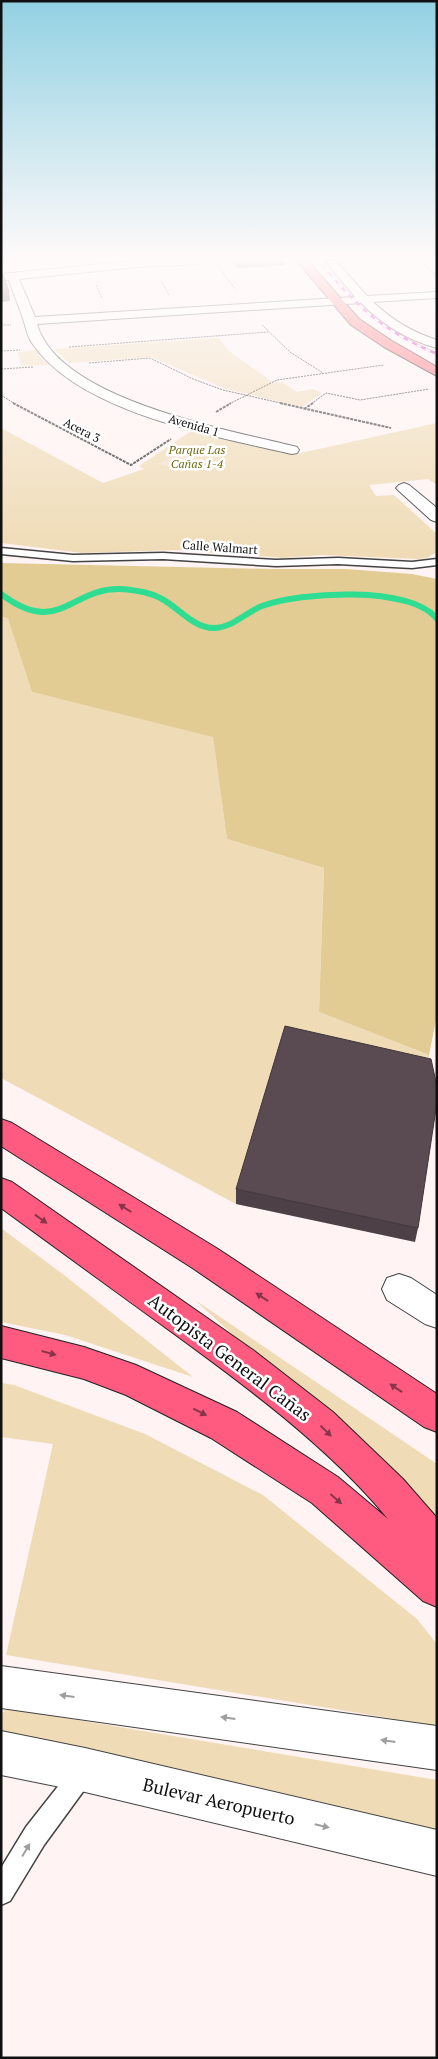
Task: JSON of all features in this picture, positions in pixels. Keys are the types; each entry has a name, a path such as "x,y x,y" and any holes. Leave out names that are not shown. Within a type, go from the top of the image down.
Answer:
{"highway":[{"path":"1,1131 206,1259 437,1415"},
{"name":"Autopista General Cañas","path":"1,1191 241,1362 320,1425 390,1492 437,1548"},
{"path":"1,1342 84,1363 136,1382 224,1424 325,1490 437,1587"}],"main road":[{"path":"412,357 437,372"}],"street":[{"name":"Avenida 1","path":"50,357 58,366 104,393 129,404 193,425 292,450"},
{"path":"421,485 396,489 437,517"},
{"path":"399,1289 437,1313"},
{"path":"1,1687 437,1748"},
{"name":"Bulevar Aeropuerto","path":"1,1753 85,1770 437,1853"}],"lane":[{"name":"Calle Walmart","path":"1,551 73,558 163,556 276,562 338,561 412,565 437,562"},
{"path":"1,1892 35,1836 85,1770"}],"path":[{"path":"296,357 323,373"},
{"path":"1,369 150,358 194,379 244,395 391,428"},
{"path":"193,425 244,395 277,380 391,364"},
{"path":"303,409 326,394 360,400 437,388"},
{"name":"Acera 3","path":"1,395 22,409 131,464 193,425"}],"green space":[{"path":"19,357 41,357 49,365 21,366"},
{"path":"63,357 150,357 69,363"},
{"path":"151,357 238,357 274,383 282,382 297,392 313,389 322,393 302,407 226,389"},
{"name":"Parque Las Cañas 1-4","path":"437,423 437,485 428,479 369,485 376,496 394,495 437,534 437,552 427,558 322,555 283,558 178,550 82,553 1,543 1,428 103,483 144,469 139,466 193,430 296,454"},
{"path":"1,616 8,619 32,692 213,736 227,839 324,868 319,1012 429,1055 427,1074 284,1041 236,1204 1,1078"},
{"path":"1,1228 193,1377 65,1335 1,1322"},
{"path":"195,1300 437,1464 437,1523"},
{"path":"1,1383 14,1385 145,1434 263,1495 417,1619 437,1644 437,1726 6,1655 53,1444 1,1437"},
{"path":"5,1710 17,1710 437,1780 437,1830 7,1735 1,1729 1,1715"}],"shaded area":[{"path":"181,450 197,455 173,468 158,464"},
{"path":"1,563 346,569 412,574 437,579 437,1015 429,1055 319,1012 324,868 227,839 213,737 32,692 8,619 1,616"}],"building":[{"path":"285,1026 431,1059 437,1087 437,1102 418,1228 236,1189"}],"waterway":[{"path":"1,594 21,606 37,612 51,611 64,607 104,590 121,589 137,591 147,593 168,603 199,625 214,628 233,623 262,606 279,601 327,595 354,594 380,596 404,601 424,608 437,619"}]}
